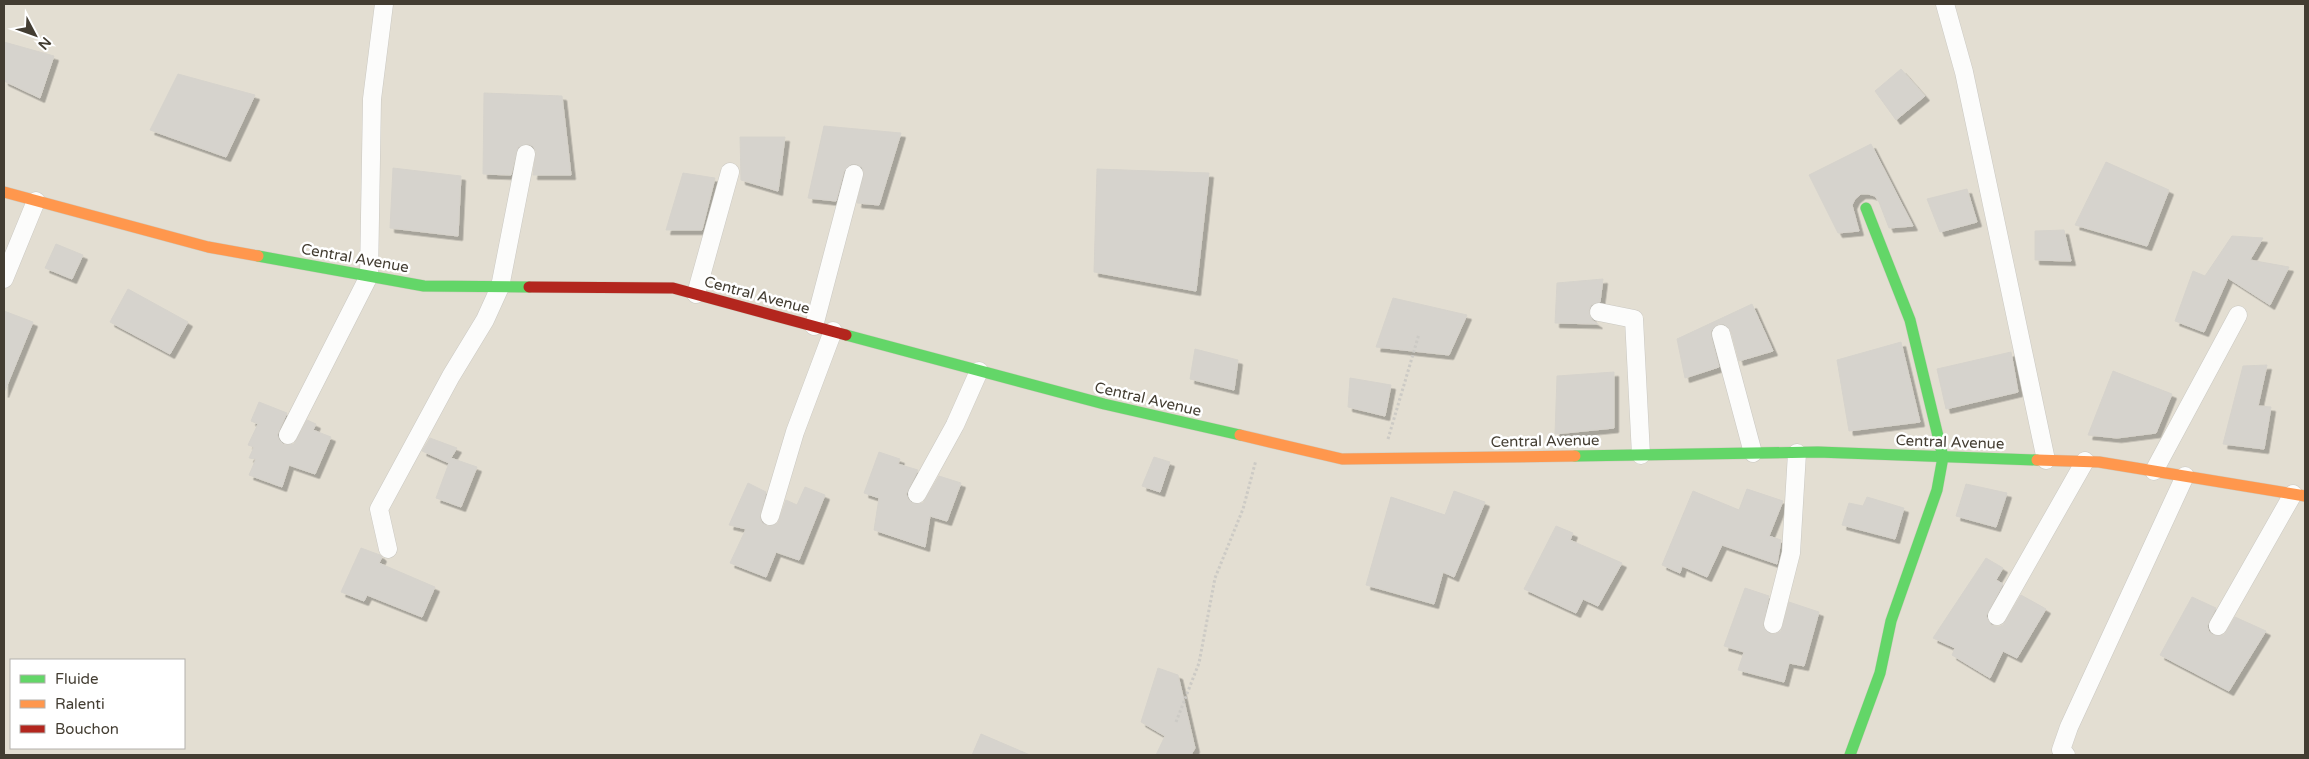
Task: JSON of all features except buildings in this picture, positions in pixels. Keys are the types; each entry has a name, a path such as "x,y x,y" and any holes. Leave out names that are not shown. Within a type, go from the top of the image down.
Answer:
{"street":[{"path":"288,435 369,276 372,99 384,4"},
{"path":"1945,4 1964,72 2046,460"},
{"path":"388,549 379,509 451,376 485,320 500,286 526,154"},
{"path":"696,294 730,172"},
{"path":"814,326 854,174"},
{"name":"Central Avenue","path":"4,192 208,247 424,286 673,288 1104,404 1342,459 1797,453 2085,461 2299,495"},
{"path":"4,279 36,201"},
{"path":"1850,755 1880,673 1891,621 1937,490 1943,457 1910,320 1866,208"},
{"path":"1599,312 1634,318 1641,455"},
{"path":"2154,471 2238,315"},
{"path":"770,516 795,432 833,331"},
{"path":"1721,334 1753,453"},
{"path":"917,494 955,425 979,371"},
{"path":"1773,624 1791,553 1797,453"},
{"path":"1998,616 2085,461"},
{"path":"2066,755 2061,750 2069,727 2185,476"},
{"path":"2218,626 2299,495"}],"path":[{"path":"1382,459 1419,334"},
{"path":"1176,722 1199,663 1215,578 1243,509 1262,440"}],"shaded area":[{"path":"4,4 2305,4 2305,755 4,755"}],"traffic: fast":[{"path":"1850,755 1880,673 1891,621 1937,490 1943,457 1910,320 1866,208"},
{"path":"258,256 424,286 529,287"},
{"path":"846,335 1104,404 1240,435"},
{"path":"1575,456 1818,452 2037,460"}],"traffic: slow":[{"path":"4,192 208,247 258,256"},
{"path":"1240,435 1342,459 1575,456"},
{"path":"2037,460 2099,462 2305,496"}],"traffic: jam":[{"path":"529,287 673,288 846,335"}]}
